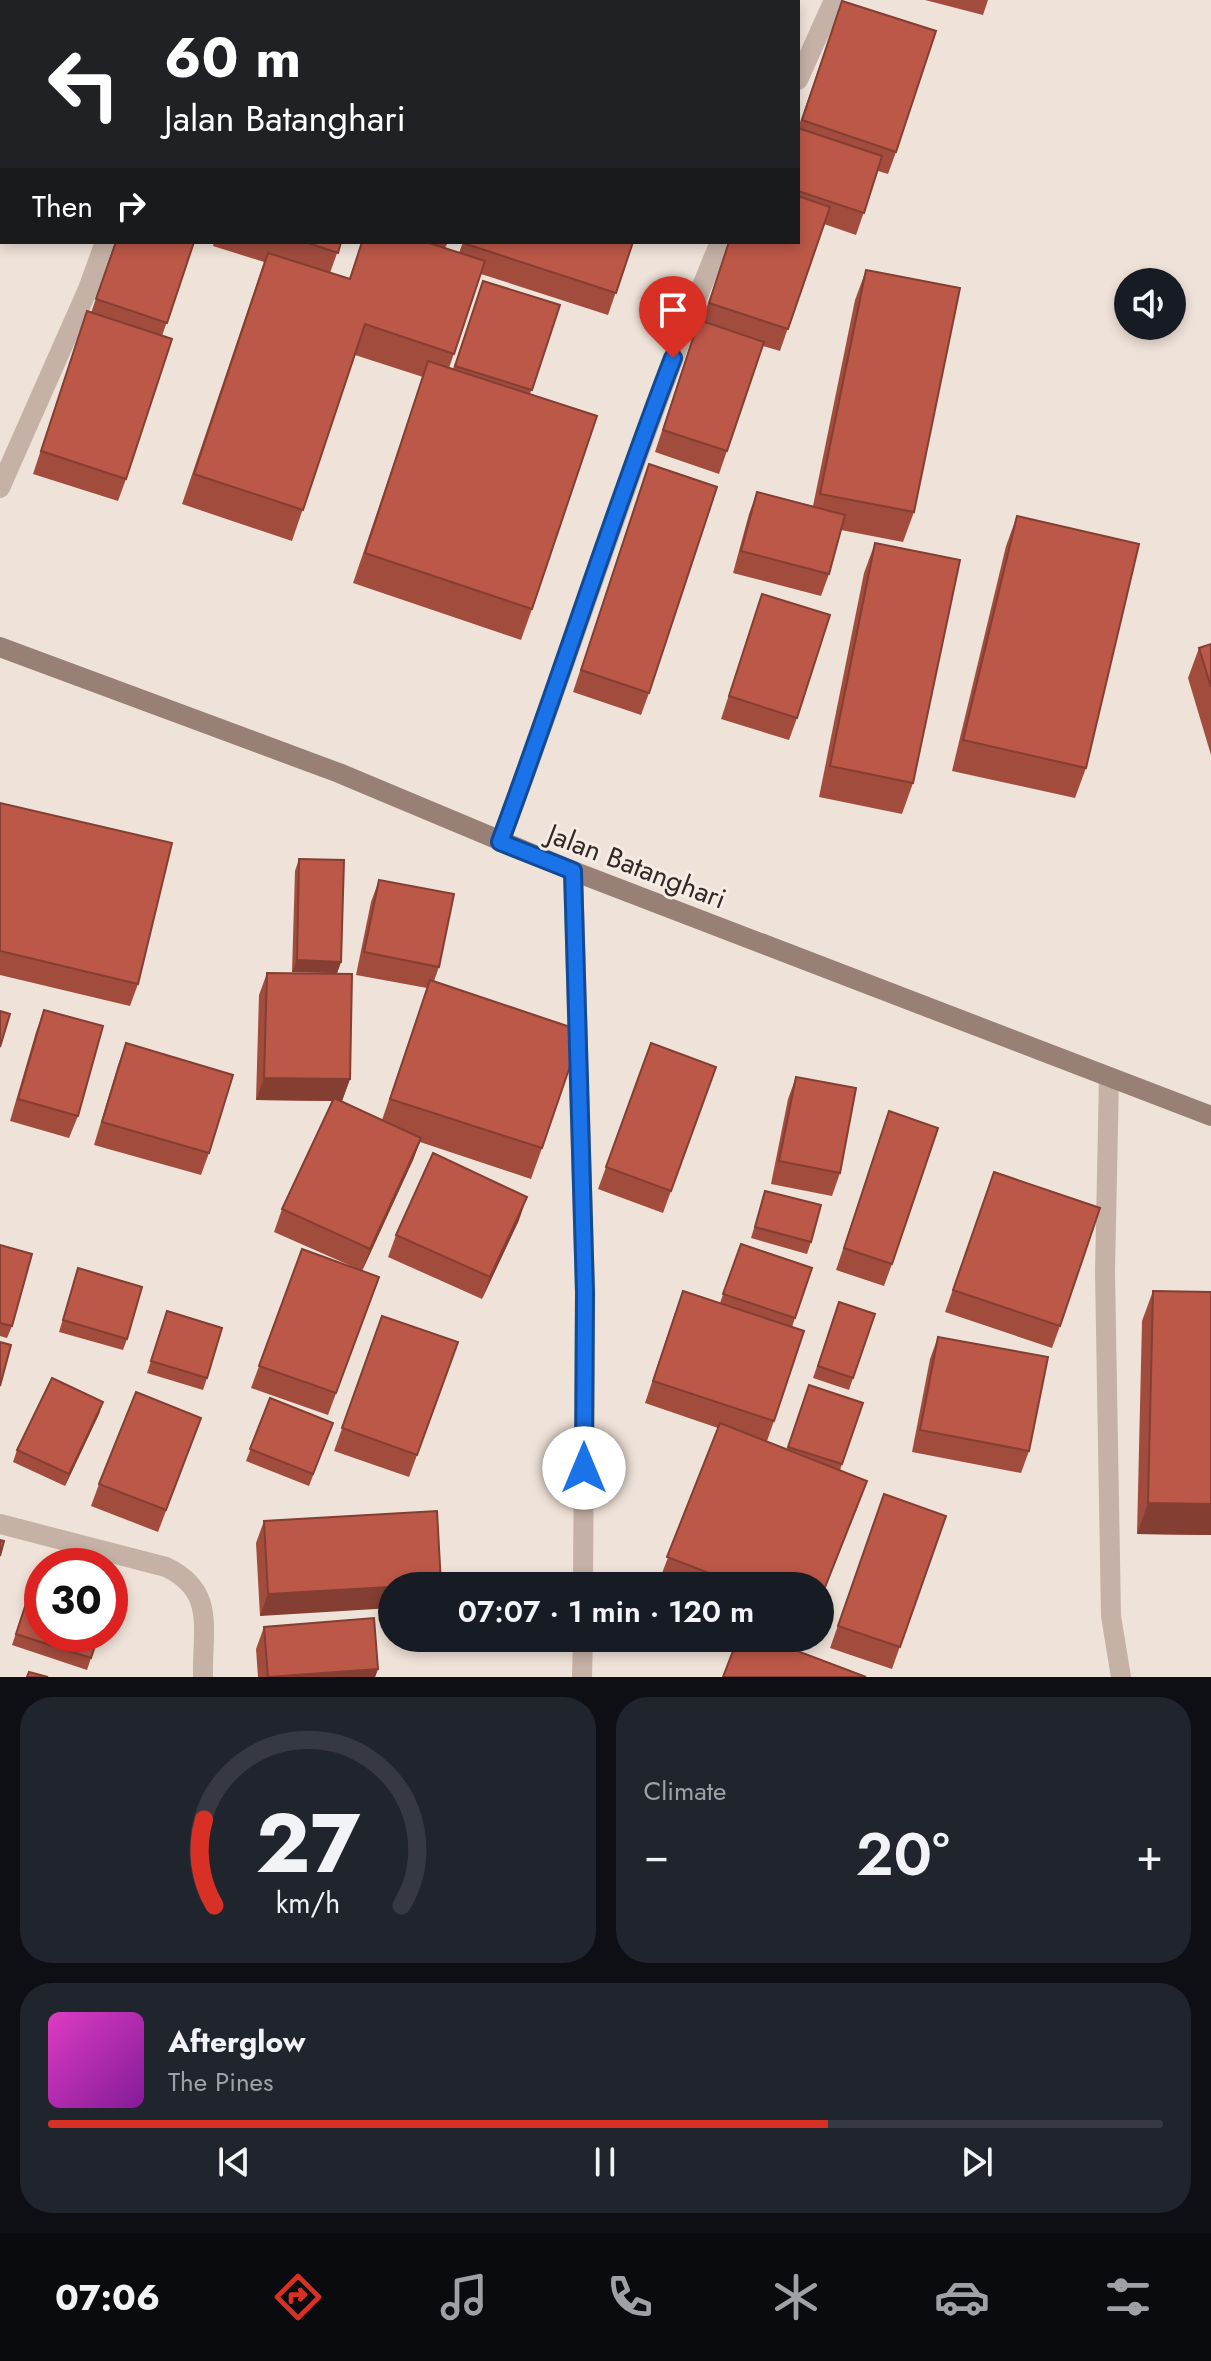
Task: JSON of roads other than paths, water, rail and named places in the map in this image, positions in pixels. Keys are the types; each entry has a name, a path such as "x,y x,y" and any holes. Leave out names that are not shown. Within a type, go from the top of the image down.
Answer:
{"street":[{"path":"800,76 834,0"},
{"path":"0,488 88,289 104,244"},
{"path":"500,842 556,694 631,465 719,244"},
{"name":"Jalan Batanghari","path":"0,647 339,773 573,871 1211,1116"},
{"path":"573,871 585,1292 583,1572"},
{"path":"1109,1077 1105,1272 1111,1601 1121,1677"},
{"path":"0,1524 166,1567 188,1577 201,1595 203,1677"},
{"path":"582,1677 583,1652"}]}
